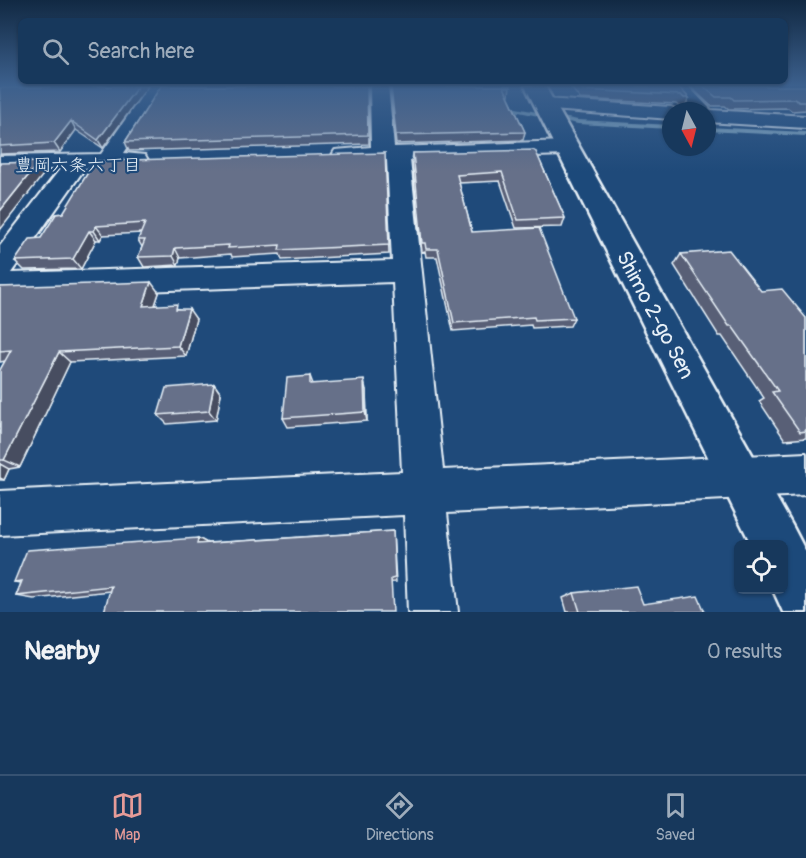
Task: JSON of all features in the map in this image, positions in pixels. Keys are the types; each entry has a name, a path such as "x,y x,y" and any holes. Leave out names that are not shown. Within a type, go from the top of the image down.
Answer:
{"street":[{"path":"108,160 139,115"},
{"path":"384,115 407,271 433,612"},
{"name":"Shimo 2-go Sen","path":"550,115 774,540"},
{"path":"323,155 391,153 554,123 653,115"},
{"path":"716,117 806,122"},
{"path":"0,163 156,159"},
{"path":"0,267 78,161"},
{"path":"0,285 407,271"},
{"path":"0,513 806,474"},
{"path":"788,570 806,604"}],"building":[{"path":"0,115 117,115 98,140 71,121 54,143 0,146"},
{"path":"143,115 368,115 368,135 125,142"},
{"path":"394,115 517,115 525,132 396,135"},
{"path":"533,150 536,152 565,218 518,220 502,172 457,175 472,232 539,228 574,318 535,320 534,317 454,323 438,249 426,249 425,243 422,243 413,153"},
{"path":"385,153 389,245 279,250 280,245 228,248 229,245 175,248 173,256 138,257 145,240 138,240 145,223 96,226 94,231 89,231 73,259 15,261 30,239 41,238 56,214 63,213 95,161"},
{"path":"39,162 0,211 0,163"},
{"path":"729,250 761,291 782,289 806,318 806,431 800,432 772,392 778,391 732,326 729,326 681,254"},
{"path":"151,282 143,306 177,304 176,309 189,309 178,346 59,352 4,460 0,460 0,370 11,350 0,351 0,287"},
{"path":"310,376 310,384 364,380 365,412 283,418 287,378"},
{"path":"214,384 209,411 158,415 166,388"},
{"path":"393,531 395,578 391,579 393,612 104,612 111,586 16,596 22,581 14,582 27,550 198,538 197,544"},
{"path":"636,586 643,604 698,596 705,612 580,612 574,593"}],"waterway":[{"path":"540,115 578,122 662,127"},
{"path":"716,129 806,134"}],"district":[{"name":"豊岡六条六丁目","path":"78,165"}]}
